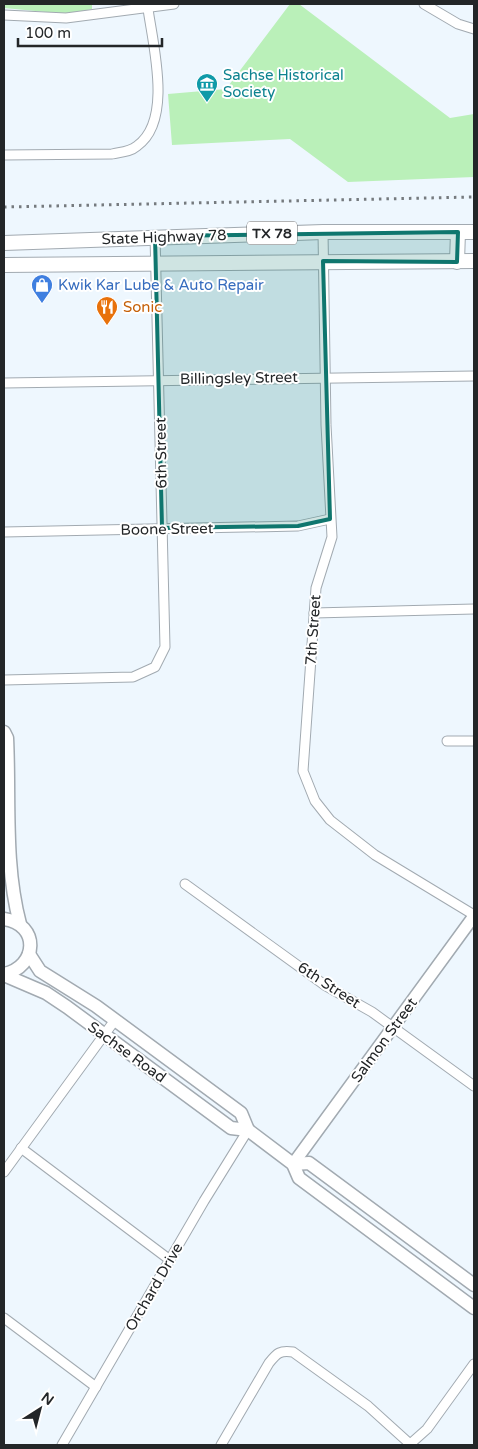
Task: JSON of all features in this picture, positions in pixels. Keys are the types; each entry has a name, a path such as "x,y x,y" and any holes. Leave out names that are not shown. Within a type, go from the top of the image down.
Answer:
{"main road":[{"name":"State Highway 78","path":"4,243 155,236 323,232 474,232"},
{"path":"457,262 458,232"},
{"name":"State Highway 78","path":"4,265 157,262 474,261"},
{"path":"4,732 10,792 11,873 20,924 29,937 29,954 19,969 4,975"},
{"path":"4,919 20,924"},
{"name":"Sachse Road","path":"29,954 40,971 115,1020 241,1113 248,1130"},
{"name":"Sachse Road","path":"4,975 46,993 231,1128 248,1130 293,1164 299,1178 474,1308"},
{"name":"Sachse Road","path":"293,1164 309,1163 474,1285"}],"street":[{"path":"4,15 66,18 148,9 174,4"},
{"path":"424,4 458,24 474,29"},
{"path":"4,155 112,154 129,151 144,140 153,124 158,98 157,72 148,9"},
{"name":"7th Street","path":"323,232 332,537 316,588 303,771 315,801 330,820 375,855 474,916"},
{"name":"6th Street","path":"4,680 134,677 155,667 165,648 160,379 155,236"},
{"name":"Billingsley Street","path":"4,382 474,376"},
{"name":"Boone Street","path":"4,532 298,526 330,519"},
{"path":"314,613 474,608"},
{"path":"447,741 474,741"},
{"name":"6th Street","path":"185,884 326,986 393,1027 474,1086"},
{"name":"Salmon Street","path":"293,1164 474,916"},
{"path":"4,1172 115,1020"},
{"name":"Orchard Drive","path":"62,1445 236,1147 248,1130"},
{"path":"21,1148 170,1260"},
{"path":"4,1318 96,1387"},
{"path":"221,1445 269,1363 277,1353 284,1350 293,1352 368,1406 410,1445 427,1429 474,1364"}],"highlighted area":[{"path":"458,232 457,262 323,261 330,519 298,526 162,528 155,236"}],"green space":[{"path":"4,4 92,4 92,9 67,14 4,8"},
{"path":"290,4 299,4 450,118 474,114 474,177 348,182 290,139 172,145 168,94 226,89"}],"railway":[{"path":"4,207 474,197"}],"place":[{"name":"Sachse Historical Society","path":"207,103"},
{"name":"Kwik Kar Lube & Auto Repair","path":"42,304"},
{"name":"Sonic","path":"107,326"}]}
